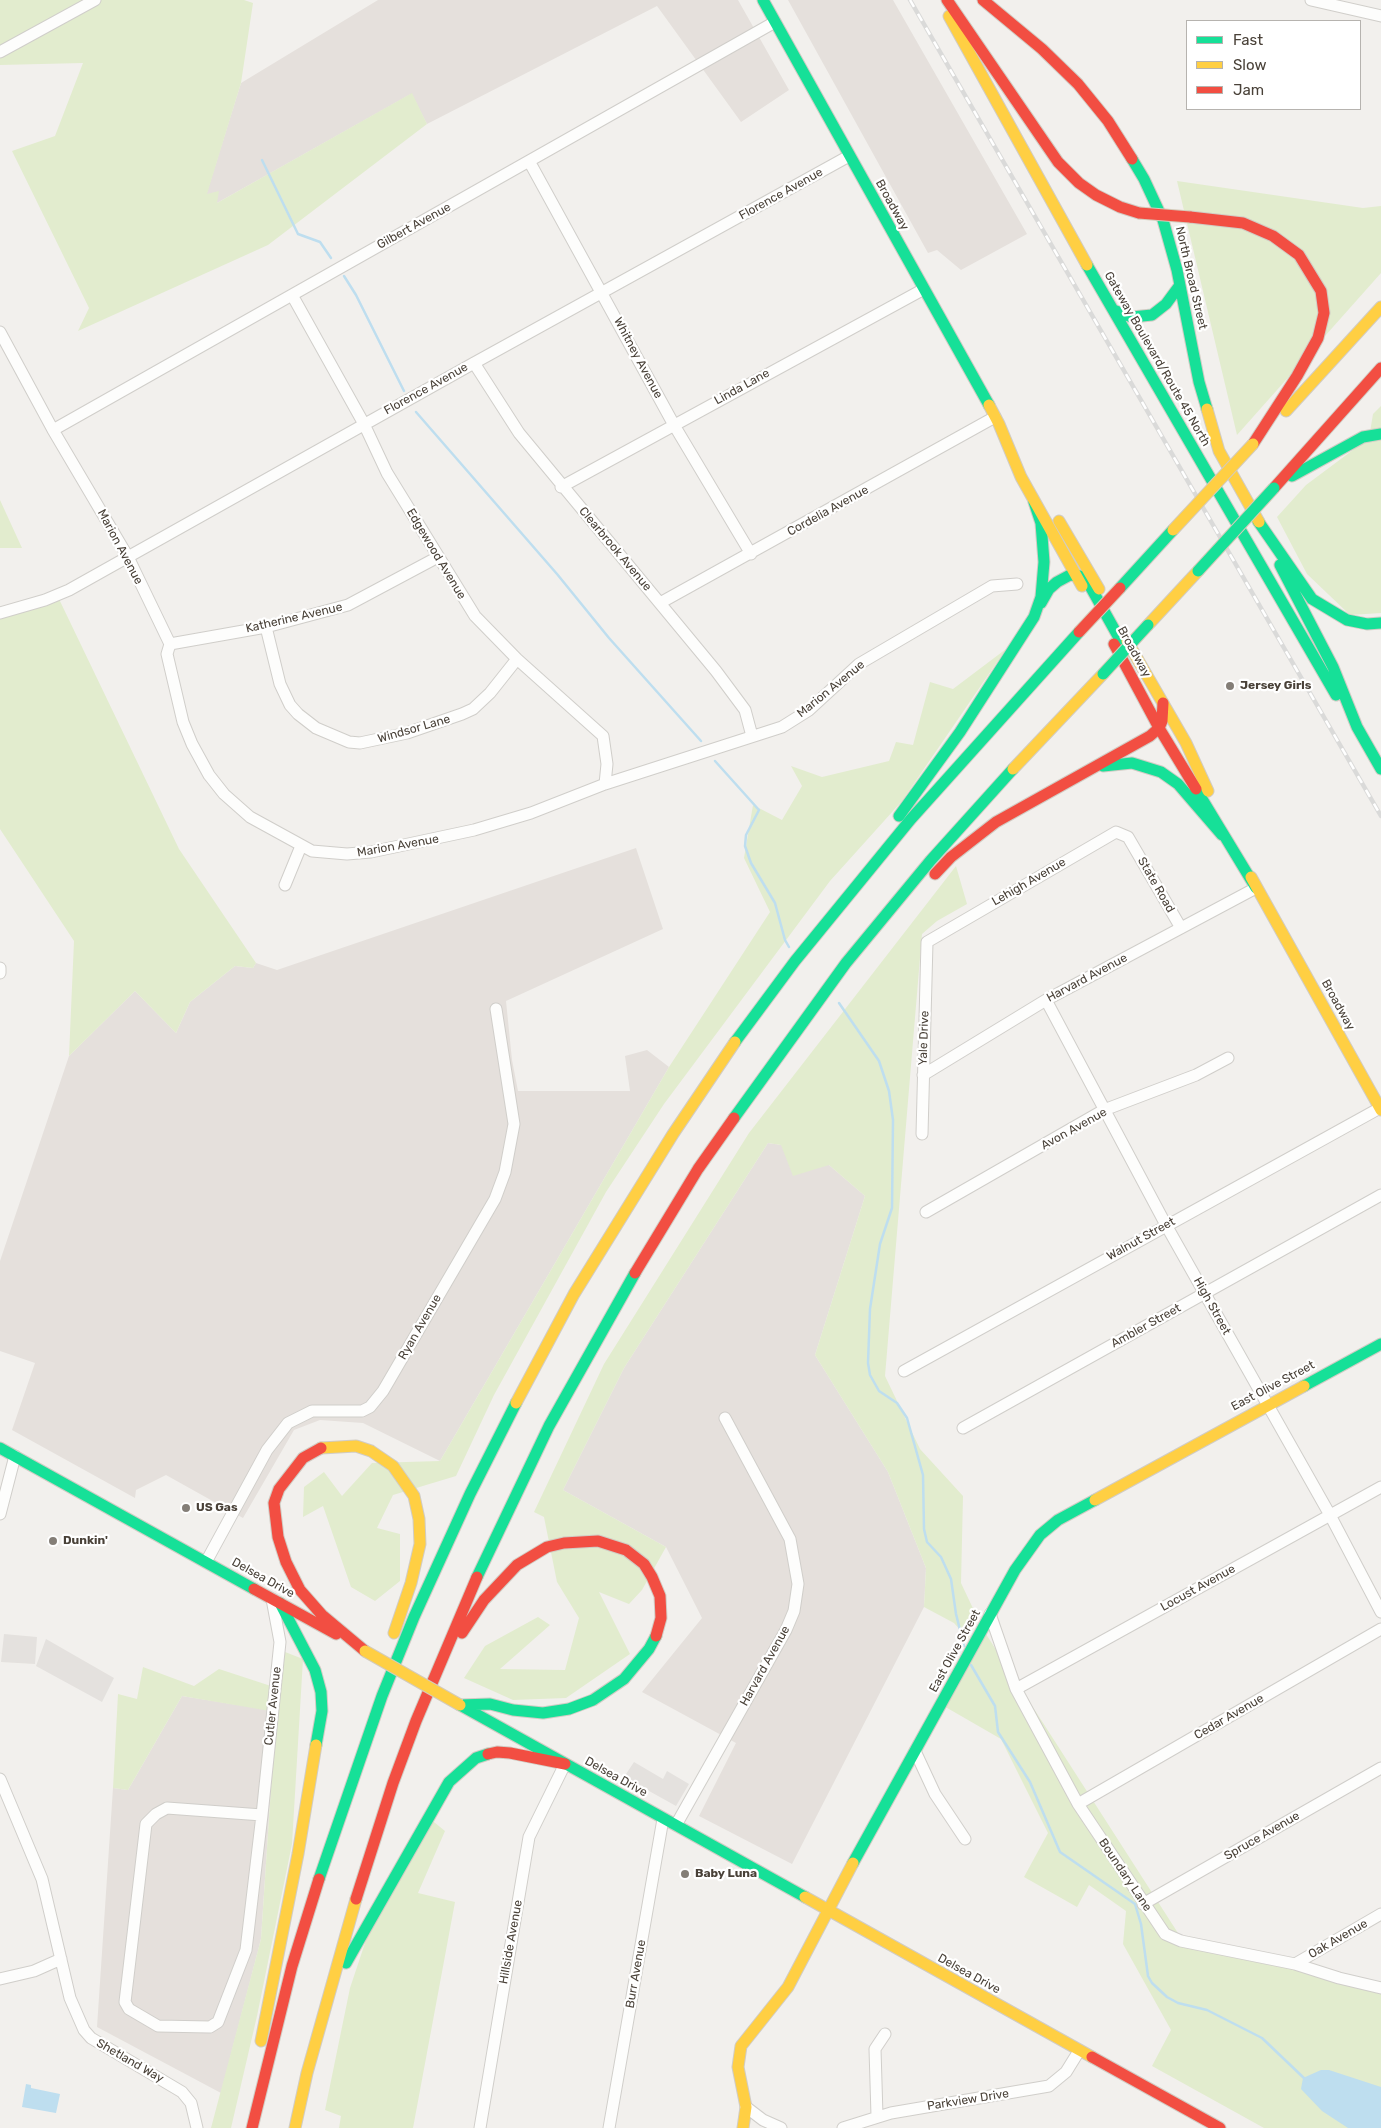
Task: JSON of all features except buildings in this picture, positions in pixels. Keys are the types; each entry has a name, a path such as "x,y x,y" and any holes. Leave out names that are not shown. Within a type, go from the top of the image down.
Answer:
{"main road":[{"name":"Broadway","path":"763,0 997,420 1073,544 1186,744 1256,888 1380,1109"},
{"name":"Gateway Boulevard/Route 45 North","path":"940,0 1113,310 1320,671 1357,727"},
{"path":"947,0 1058,162 1079,183 1096,196 1139,213 1242,223 1273,236 1299,255 1310,270 1321,291 1324,313 1318,338 1297,376 1253,444"},
{"name":"North Broad Street","path":"983,0 1042,48 1078,84 1108,121 1144,179 1163,220 1180,286 1199,382 1219,451 1258,521 1333,667 1357,727"},
{"path":"1113,310 1132,317 1152,315 1166,304 1180,286"},
{"path":"795,961 911,819 1079,632 1381,307"},
{"path":"295,2128 307,2074 375,1836 432,1681 472,1584 509,1506 557,1411 627,1283 727,1126 846,964 931,860 987,796 1103,674 1274,488 1381,368"},
{"name":"Broadway","path":"997,420 1021,477 1034,502 1159,728 1222,835 1256,888"},
{"path":"1274,488 1334,451 1363,437 1381,434"},
{"path":"1034,502 1041,523 1044,562 1041,597 1034,617"},
{"path":"1258,521 1312,599 1348,620 1367,624 1381,623"},
{"path":"252,2128 287,1986 311,1904 345,1798 382,1696 414,1617 474,1486 522,1389 574,1294 630,1200 678,1126 960,732 1050,589 1064,578 1075,574 1084,579 1090,586 1123,645 1133,652"},
{"path":"846,964 951,857 975,837 1006,816 1150,736 1159,728 1163,717 1163,703"},
{"path":"1357,727 1381,769"},
{"path":"1089,769 1125,763 1144,765 1156,769 1178,784 1222,835"},
{"name":"East Olive Street","path":"743,2128 746,2107 738,2078 741,2046 788,1987 827,1911 990,1614 1019,1563 1047,1526 1381,1344"},
{"path":"366,1651 322,1615 300,1590 286,1562 278,1537 274,1503 279,1488 303,1458 320,1448 356,1446 371,1450 393,1466 414,1496 419,1519 420,1544 411,1583 389,1652 382,1696"},
{"name":"Delsea Drive","path":"0,1448 276,1600 827,1911 1220,2128"},
{"path":"432,1681 484,1600 512,1570 534,1554 558,1544 598,1541 626,1550 644,1564 660,1596 659,1626 652,1643 642,1659 617,1685 593,1700 555,1712 521,1712 490,1704 460,1705"},
{"path":"248,2128 262,2029 298,1854 322,1711 321,1692 315,1670 276,1600"},
{"path":"307,2074 332,1997 350,1954 454,1776 470,1762 492,1753 510,1752 565,1764"}],"street":[{"path":"0,52 95,0"},
{"path":"1312,0 1381,16"},
{"name":"Gilbert Avenue","path":"53,430 775,22"},
{"name":"Florence Avenue","path":"0,613 45,600 69,590 474,362 849,156"},
{"name":"Whitney Avenue","path":"529,161 603,292 674,424 751,554"},
{"name":"Linda Lane","path":"561,487 924,289"},
{"name":"Edgewood Avenue","path":"292,295 364,424 387,474 474,616 517,659 603,736 607,764 605,784"},
{"name":"Marion Avenue","path":"0,332 53,430 128,557 170,644 168,654 183,722 192,744 209,775 224,794 250,817 301,846 324,852 359,854 405,846 497,824 605,784 782,727 802,714 859,664 992,586 1017,584"},
{"name":"Clearbrook Avenue","path":"474,362 519,433 561,487 660,603 745,710 752,736"},
{"name":"Cordelia Avenue","path":"660,603 997,420"},
{"name":"Katherine Avenue","path":"170,644 266,627 348,606 438,557"},
{"name":"Windsor Lane","path":"266,627 280,684 290,705 302,718 316,728 349,742 360,743 407,733 462,714 472,709 490,693 517,659"},
{"name":"Lehigh Avenue","path":"927,942 1116,832 1128,837 1131,842"},
{"name":"State Road","path":"1131,842 1181,928"},
{"path":"285,885 301,846"},
{"name":"Harvard Avenue","path":"922,1075 1046,1000 1256,888"},
{"name":"Yale Drive","path":"922,1134 922,1075 927,942"},
{"path":"0,968 0,973"},
{"name":"High Street","path":"1046,1000 1166,1225 1330,1515 1381,1612"},
{"name":"Ryan Avenue","path":"206,1562 267,1450 288,1423 312,1411 362,1411 370,1407 383,1391 495,1199 505,1172 514,1124 496,1009"},
{"name":"Avon Avenue","path":"926,1212 1104,1110 1196,1075 1228,1058"},
{"name":"Walnut Street","path":"904,1370 1380,1109"},
{"name":"Ambler Street","path":"963,1428 1381,1195"},
{"name":"Harvard Avenue","path":"676,1825 786,1630 794,1611 798,1584 790,1539 725,1418"},
{"path":"0,1514 15,1456"},
{"name":"Locust Avenue","path":"1016,1689 1381,1487"},
{"name":"Cutler Avenue","path":"262,1815 167,1808 156,1814 146,1824 125,2002 129,2009 158,2026 210,2027 218,2022 246,1950 262,1815 280,1642 276,1600"},
{"name":"Boundary Lane","path":"990,1614 1016,1689 1078,1804 1143,1904 1165,1934 1181,1941 1295,1964 1339,1978 1381,1988"},
{"name":"Cedar Avenue","path":"1078,1804 1381,1629"},
{"path":"915,1751 935,1794 965,1839"},
{"name":"Hillside Avenue","path":"480,2128 529,1837 565,1764"},
{"name":"Spruce Avenue","path":"1143,1904 1381,1768"},
{"name":"Shetland Way","path":"0,1779 42,1879 73,2009 84,2030 91,2038 182,2092 191,2103 197,2128"},
{"name":"Burr Avenue","path":"609,2128 663,1819"},
{"name":"Oak Avenue","path":"1295,1964 1381,1914"},
{"path":"0,1979 34,1971 61,1959"},
{"path":"877,2116 875,2048 884,2034"},
{"name":"Parkview Drive","path":"842,2128 877,2116 1049,2086 1066,2072 1079,2050"},
{"path":"746,2107 763,2120 781,2128"}],"shaded area":[{"path":"378,0 738,0 789,90 741,122 657,6 427,124 411,94 217,203 206,195 241,83"},
{"path":"788,0 893,0 1027,234 961,270 937,250 928,253"},
{"path":"636,848 663,929 506,1001 512,1060 518,1091 630,1091 625,1056 647,1050 669,1067 440,1461 363,1423 320,1420 294,1430 243,1518 166,1475 136,1490 135,1498 12,1430 35,1363 0,1351 0,1261 69,1056 135,991 176,1033 190,1002 235,966 253,968 256,963 277,970"},
{"path":"768,1143 781,1145 829,1165 865,1196 815,1355 888,1472 926,1568 924,1607 792,1864 699,1816 736,1743 642,1692 702,1618 666,1547 563,1490 624,1368"},
{"path":"4,1634 37,1637 35,1664 1,1662"},
{"path":"46,1639 114,1678 102,1702 36,1666"},
{"path":"182,1696 276,1711 261,1939 221,2093 97,2027 113,1788 128,1790"},
{"path":"634,1762 663,1779 667,1771 689,1784 676,1806 624,1777"}],"green space":[{"path":"0,0 244,0 253,3 241,83 207,194 219,191 217,203 412,93 427,124 268,245 78,331 89,308 12,151 55,136 83,63 0,65"},
{"path":"1177,181 1363,208 1381,206 1381,273 1237,435"},
{"path":"1381,406 1381,613 1350,615 1307,574 1277,517 1306,485 1369,438 1373,414"},
{"path":"0,500 22,548 0,548"},
{"path":"58,597 179,849 256,963 253,968 235,966 190,1002 176,1033 135,991 69,1056 74,941 0,829 0,613"},
{"path":"1006,649 902,801 830,881 664,1104 606,1192 494,1395 456,1476 393,1495 377,1528 400,1534 400,1581 375,1601 351,1587 323,1506 303,1517 304,1487 324,1472 342,1496 372,1463 440,1461 669,1067 770,912 744,858 753,805 782,820 802,786 791,766 822,777 889,761 896,742 913,745 930,682 953,689"},
{"path":"956,866 967,904 937,921 922,934 885,1376 920,1449 963,1496 961,1583 978,1619 968,1639 954,1623 924,1607 926,1568 888,1472 815,1355 865,1196 829,1165 793,1176 781,1145 768,1143 624,1368 563,1490 666,1547 642,1590 629,1604 599,1592 630,1654 566,1698 513,1700 464,1678 485,1646 538,1617 550,1625 500,1669 565,1670 579,1618 557,1582 544,1517 534,1512 604,1364 749,1133"},
{"path":"984,1631 1185,1944 1381,1982 1381,2128 1264,2128 1152,2066 1171,2030 1123,1944 1126,1911 1089,1885 1077,1907 1024,1877 1048,1833 1001,1739 942,1705"},
{"path":"280,1650 303,1659 292,1844 257,2016 231,2128 211,2128 261,1939 276,1712 182,1696 128,1790 113,1788 118,1694 137,1699 143,1667 194,1686 219,1669 277,1688"},
{"path":"429,1818 445,1831 418,1893 455,1902 413,2128 339,2128 341,2116 325,2110 350,1988 374,1916"}],"water":[{"path":"1321,2070 1329,2070 1381,2087 1381,2128 1348,2128 1322,2111 1301,2089 1303,2078"},
{"path":"26,2084 31,2085 31,2088 60,2094 56,2113 22,2107"}],"waterway":[{"path":"262,160 298,234 320,242 331,258"},
{"path":"344,276 356,295 404,391"},
{"path":"416,412 557,574 609,638 701,741"},
{"path":"715,761 759,810 746,835 745,846 751,863 775,903 785,940 789,947"},
{"path":"839,1003 879,1061 889,1091 893,1120 892,1208 880,1244 870,1309 868,1363 870,1375 879,1391 897,1403 907,1418 923,1475 924,1529 927,1542 941,1557 951,1579 956,1614 964,1646"},
{"path":"971,1665 995,1706 998,1732 1030,1782 1060,1852 1135,1904 1141,1924 1148,1976 1152,1983 1167,1997 1178,2003 1207,2010 1262,2038 1306,2080"}],"railway":[{"path":"910,0 1381,816"}],"traffic: fast":[{"path":"763,0 989,405"},
{"path":"1132,159 1144,179 1163,220 1177,270 1199,382 1207,409"},
{"path":"1087,265 1336,695"},
{"path":"1113,310 1132,317 1152,315 1166,304 1180,285"},
{"path":"1292,476 1363,437 1381,434"},
{"path":"1198,571 1274,488"},
{"path":"899,816 960,732 1034,617 1041,597 1044,562 1041,523 1034,502"},
{"path":"1258,521 1312,599 1347,620 1367,624 1381,623"},
{"path":"1120,588 1173,530"},
{"path":"1280,565 1333,667 1357,727 1381,769"},
{"path":"1041,603 1049,589 1057,582 1070,575 1080,576 1090,586 1123,645 1133,652"},
{"path":"1103,674 1148,625"},
{"path":"735,1042 795,961 911,819 1079,632"},
{"path":"1103,766 1132,763 1161,772 1178,784 1222,835"},
{"path":"734,1118 846,963 931,860 1013,769"},
{"path":"1196,789 1256,888"},
{"path":"477,1577 549,1426 635,1273"},
{"path":"1304,1386 1381,1344"},
{"path":"319,1879 382,1696 414,1617 470,1494 516,1403"},
{"path":"0,1448 254,1589"},
{"path":"853,1863 1015,1570 1040,1535 1058,1520 1095,1500"},
{"path":"280,1603 315,1670 321,1692 322,1711 316,1745"},
{"path":"460,1705 490,1704 513,1710 543,1713 569,1709 593,1700 624,1679 649,1649 656,1636"},
{"path":"460,1705 805,1897"},
{"path":"346,1963 449,1782 476,1758 488,1754"}],"traffic: slow":[{"path":"949,16 1087,265"},
{"path":"1286,411 1381,307"},
{"path":"989,405 1021,477 1082,586"},
{"path":"1207,409 1219,451 1259,522"},
{"path":"1173,530 1253,444"},
{"path":"1059,521 1099,589"},
{"path":"1148,625 1198,571"},
{"path":"1127,641 1186,743 1208,791"},
{"path":"1013,769 1103,674"},
{"path":"1251,877 1381,1110"},
{"path":"516,1403 574,1294 673,1134 735,1042"},
{"path":"1095,1500 1304,1386"},
{"path":"321,1448 356,1446 371,1451 393,1466 414,1496 419,1519 420,1544 411,1583 394,1633"},
{"path":"365,1651 460,1705"},
{"path":"261,2041 298,1854 316,1745"},
{"path":"743,2128 746,2107 738,2067 741,2046 788,1987 853,1863"},
{"path":"805,1897 1092,2057"},
{"path":"295,2128 307,2073 356,1899"}],"traffic: jam":[{"path":"947,0 1058,162 1079,183 1096,195 1120,207 1139,213"},
{"path":"983,0 1042,49 1078,84 1108,121 1132,159"},
{"path":"1139,213 1190,217"},
{"path":"1190,217 1243,223 1273,236 1299,255 1321,291 1324,313 1318,338 1297,376 1253,444"},
{"path":"1274,488 1381,368"},
{"path":"1079,632 1120,588"},
{"path":"1114,644 1159,728 1196,789"},
{"path":"935,874 951,857 996,822 1150,736 1159,728 1162,721 1163,703"},
{"path":"635,1273 698,1169 734,1118"},
{"path":"321,1448 303,1458 279,1489 274,1503 278,1537 286,1562 300,1590 322,1615 365,1651"},
{"path":"462,1633 484,1600 517,1565 547,1547 564,1543 598,1541 626,1550 644,1564 652,1577 660,1596 661,1618 656,1636"},
{"path":"356,1899 393,1783 416,1721 477,1577"},
{"path":"254,1589 336,1634"},
{"path":"488,1754 497,1752 510,1753 565,1764"},
{"path":"252,2128 292,1966 319,1879"},
{"path":"1092,2057 1220,2128"}],"place":[{"name":"Jersey Girls","path":"1230,686"},
{"name":"US Gas","path":"186,1508"},
{"name":"Dunkin'","path":"53,1541"},
{"name":"Baby Luna","path":"685,1874"}]}
